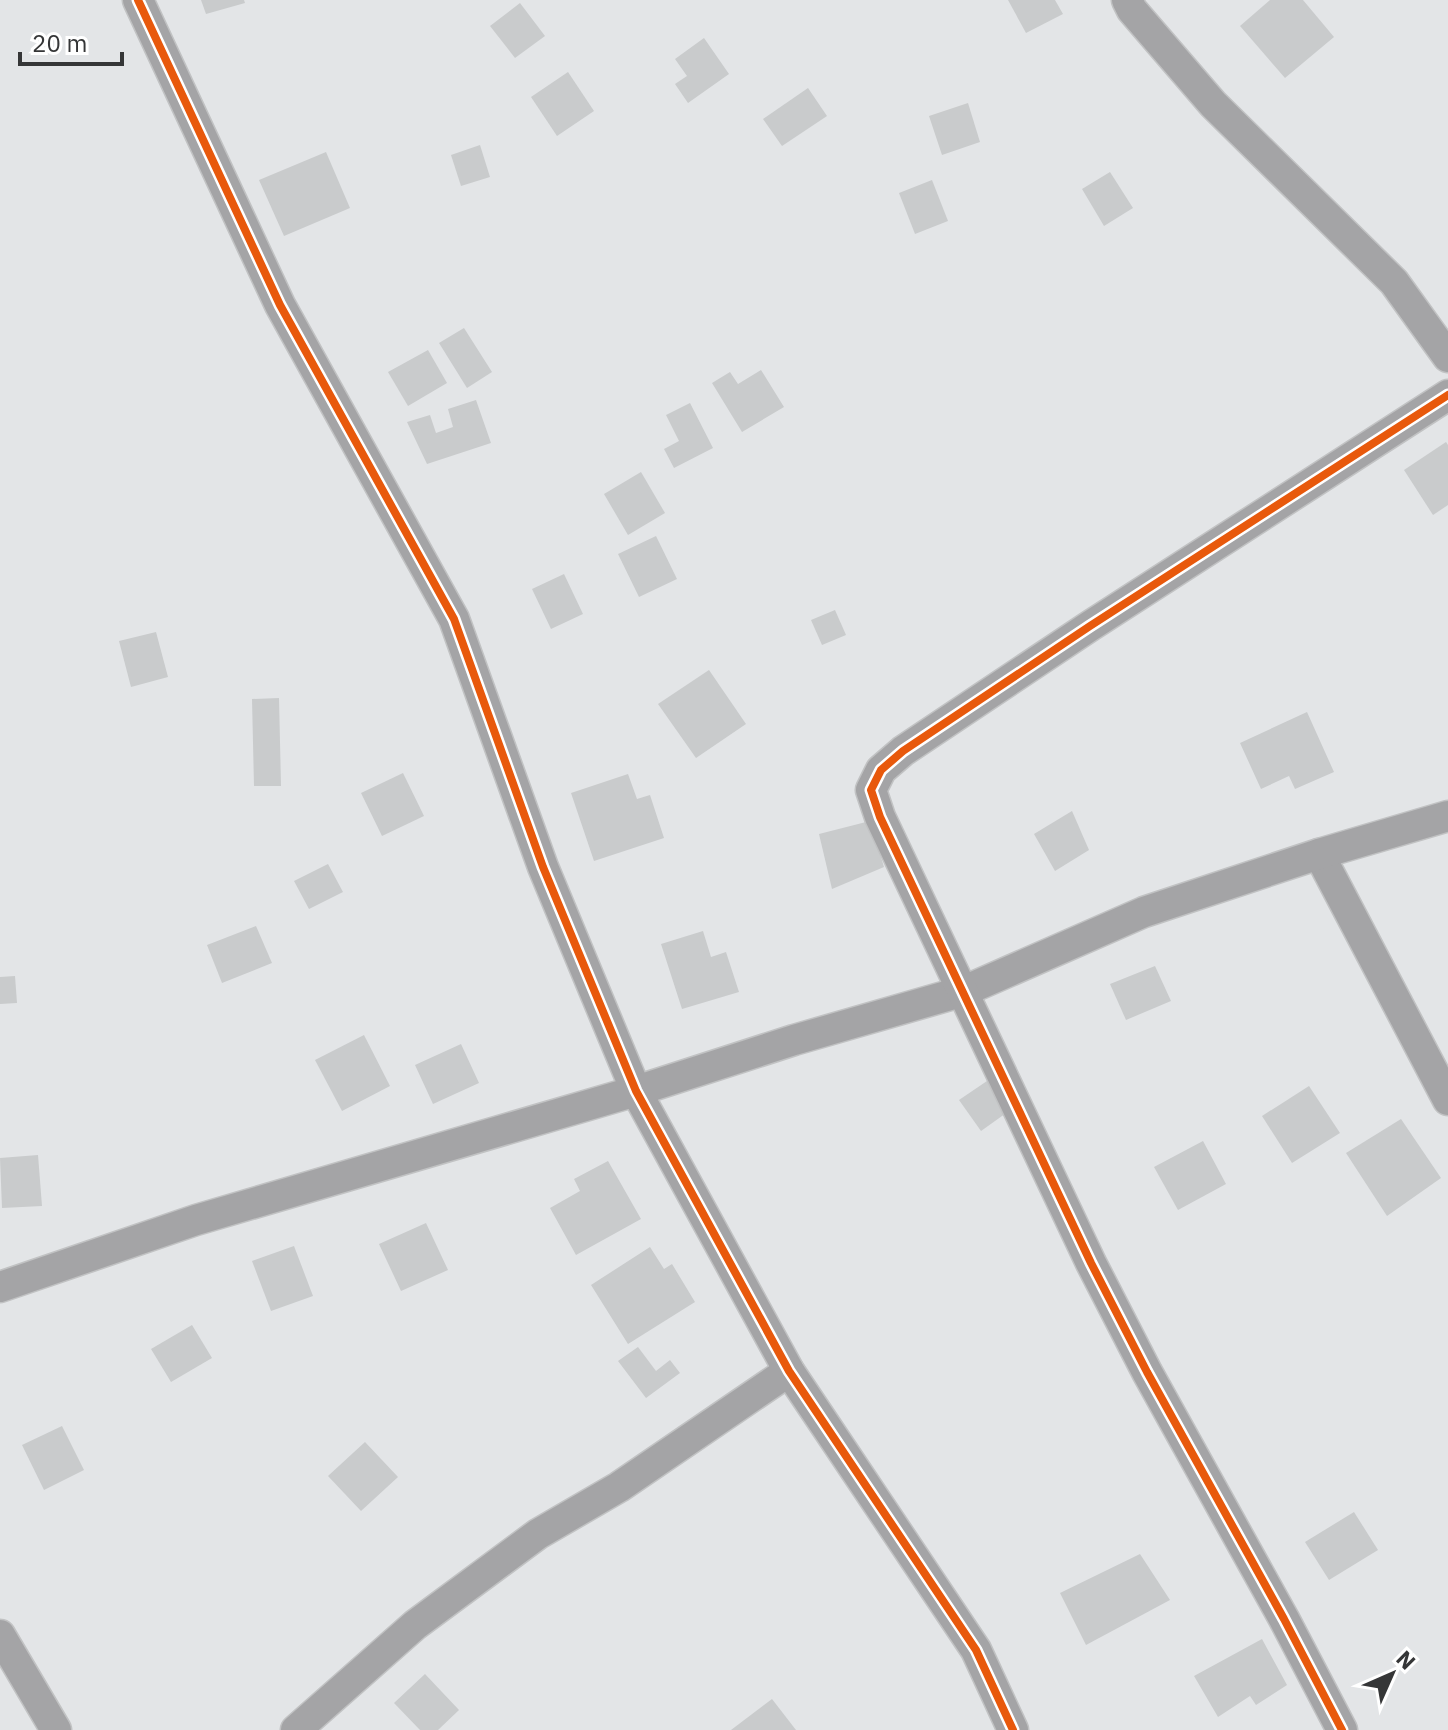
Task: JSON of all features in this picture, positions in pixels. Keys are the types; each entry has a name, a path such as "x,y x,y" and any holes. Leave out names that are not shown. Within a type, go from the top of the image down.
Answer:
{"street":[{"path":"138,0 280,305 454,619 543,867 636,1091 789,1371 976,1650 1013,1730"},
{"path":"1127,0 1132,10 1213,104 1394,282 1448,357"},
{"path":"1342,1730 1140,1359 1027,1129 880,817 871,790 881,770 903,751 1448,395"},
{"path":"0,1287 196,1220 964,991 1144,912 1319,854 1448,816"},
{"path":"1319,854 1448,1100"},
{"path":"296,1730 415,1625 538,1534 619,1487 789,1371"},
{"path":"0,1635 56,1730"}],"building":[{"path":"201,0 244,0 245,3 206,14"},
{"path":"1008,0 1055,0 1063,14 1026,33"},
{"path":"1270,0 1303,0 1334,37 1285,78 1240,26"},
{"path":"520,3 545,36 515,58 490,26"},
{"path":"704,38 729,74 688,103 675,84 687,76 675,59"},
{"path":"568,72 594,111 557,136 531,97"},
{"path":"808,88 827,116 782,146 763,119"},
{"path":"968,103 980,142 942,155 929,116"},
{"path":"480,145 490,177 461,186 451,155"},
{"path":"326,152 350,208 284,236 259,180"},
{"path":"1110,172 1133,208 1104,226 1082,189"},
{"path":"932,180 948,221 915,234 899,193"},
{"path":"464,328 492,372 467,388 439,343"},
{"path":"428,350 447,383 408,406 388,372"},
{"path":"761,370 784,407 742,432 712,383 730,372 738,384"},
{"path":"476,400 491,443 427,464 407,422 430,415 436,433 453,427 448,409"},
{"path":"690,403 713,448 674,468 664,449 679,441 666,415"},
{"path":"1446,442 1448,505 1433,515 1404,470"},
{"path":"641,472 665,513 628,535 604,494"},
{"path":"656,536 677,579 639,597 618,554"},
{"path":"564,574 583,614 551,629 532,589"},
{"path":"835,610 846,635 822,645 811,620"},
{"path":"156,632 168,677 131,687 119,641"},
{"path":"709,670 746,724 696,758 658,704"},
{"path":"279,698 281,786 254,786 252,699"},
{"path":"1307,712 1334,772 1295,789 1289,776 1261,789 1240,743"},
{"path":"403,773 424,816 382,836 361,793"},
{"path":"628,774 637,799 650,795 664,838 594,861 571,793"},
{"path":"1072,811 1089,850 1055,871 1034,834"},
{"path":"870,821 884,867 832,889 819,834"},
{"path":"328,864 343,892 309,909 294,881"},
{"path":"256,926 272,963 222,983 207,945"},
{"path":"703,931 711,957 726,952 739,992 682,1009 661,944"},
{"path":"1155,966 1171,1001 1126,1020 1110,984"},
{"path":"15,976 17,1003 0,1004 0,977"},
{"path":"364,1035 390,1086 342,1111 315,1060"},
{"path":"461,1044 479,1083 433,1104 415,1065"},
{"path":"987,1081 1009,1111 981,1131 959,1100"},
{"path":"1309,1086 1340,1133 1292,1163 1262,1116"},
{"path":"1401,1119 1441,1178 1387,1216 1346,1153"},
{"path":"1203,1141 1226,1184 1178,1210 1154,1167"},
{"path":"38,1155 42,1206 2,1208 0,1158"},
{"path":"608,1161 641,1219 576,1255 550,1208 580,1191 574,1179"},
{"path":"426,1223 448,1270 401,1291 379,1244"},
{"path":"294,1246 313,1296 271,1311 252,1261"},
{"path":"650,1247 664,1269 672,1264 695,1302 628,1344 591,1285"},
{"path":"192,1325 212,1358 171,1382 151,1349"},
{"path":"638,1347 656,1371 670,1360 680,1373 646,1398 618,1361"},
{"path":"62,1426 84,1470 44,1490 22,1445"},
{"path":"365,1442 398,1477 361,1511 328,1476"},
{"path":"1354,1512 1378,1550 1329,1580 1305,1542"},
{"path":"1140,1554 1170,1600 1086,1645 1060,1593"},
{"path":"1262,1639 1287,1685 1256,1705 1250,1696 1218,1717 1194,1676"},
{"path":"425,1674 459,1710 438,1730 420,1730 394,1703"},
{"path":"772,1699 796,1730 731,1730"}],"cycle path":[{"path":"138,0 280,305 454,619 543,867 636,1091 789,1371 976,1650 1013,1730"},
{"path":"1342,1730 1091,1263 880,817 871,790 881,770 903,751 1448,395"}]}
